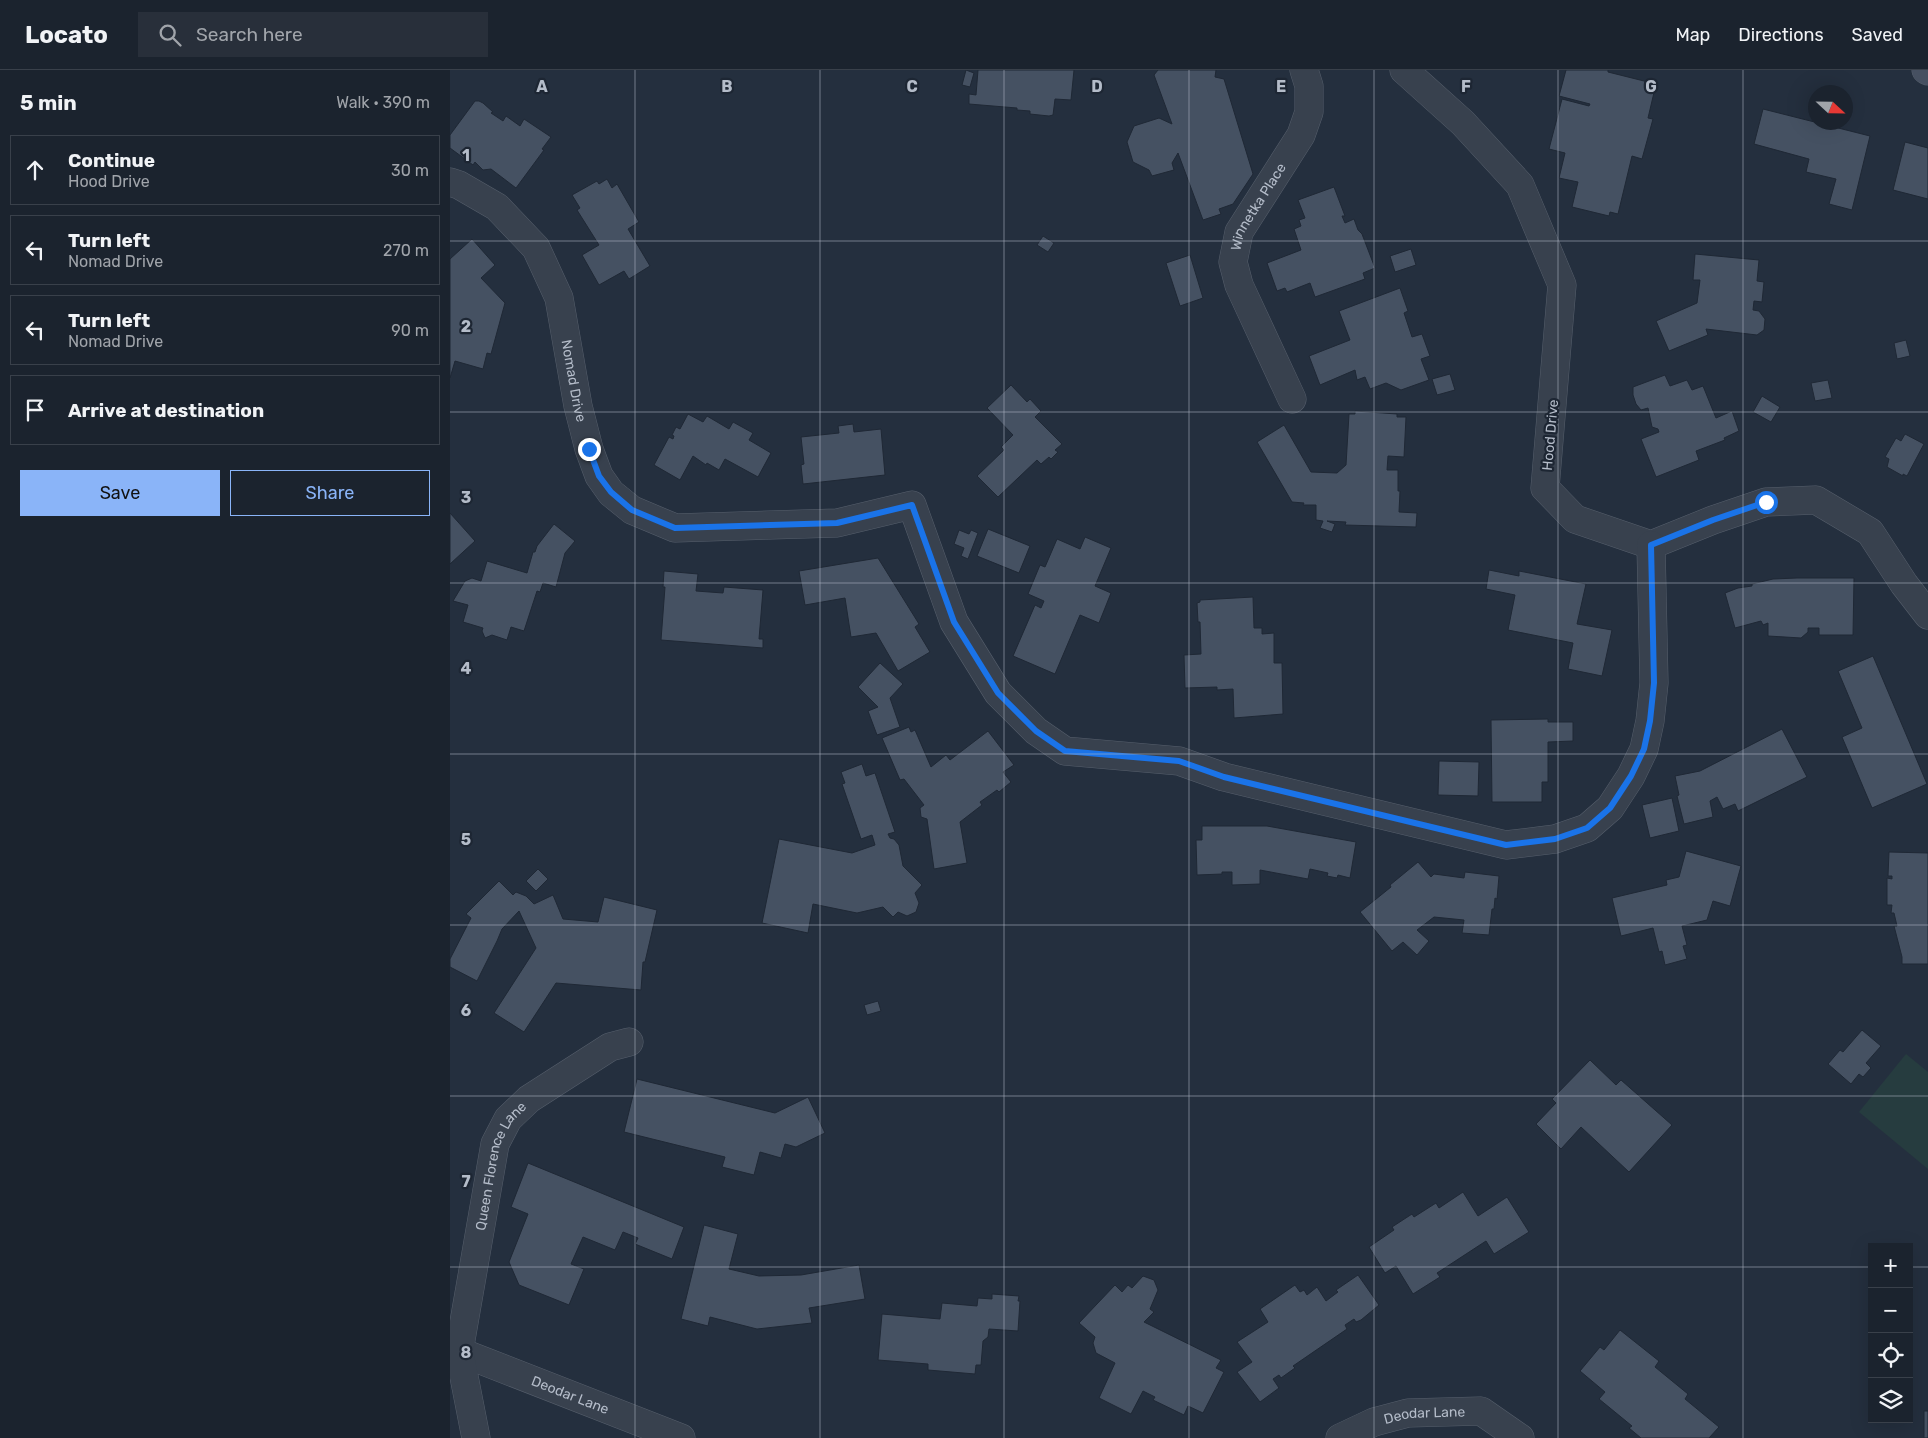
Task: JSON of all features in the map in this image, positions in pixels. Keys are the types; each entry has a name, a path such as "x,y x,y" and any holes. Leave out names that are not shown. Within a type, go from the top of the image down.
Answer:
{"street":[{"name":"Winnetka Place","path":"1292,399 1239,285 1233,262 1239,232 1301,135 1308,112 1309,86 1304,70"},
{"name":"Hood Drive","path":"1404,70 1463,123 1520,185 1562,285 1545,488 1575,519 1651,545"},
{"name":"Nomad Drive","path":"450,182 497,207 536,248 559,298 578,406 589,449 599,476 611,492 632,510 675,528 837,523 912,505 954,622 983,669 998,693 1036,731 1065,751 1179,761 1224,777 1506,845 1555,839 1587,828 1610,808 1631,776 1644,749 1650,721 1654,683 1651,545"},
{"path":"1651,545 1713,520 1766,502 1816,500 1870,532 1904,584 1928,615"},
{"name":"Queen Florence Lane","path":"476,1438 454,1350 495,1144 508,1119 529,1099 610,1047 629,1042"},
{"name":"Deodar Lane","path":"454,1350 681,1438"},
{"name":"Deodar Lane","path":"1340,1438 1374,1422 1408,1413 1481,1411 1520,1438"}],"green space":[{"path":"1906,1054 1928,1072 1928,1169 1859,1112"}],"building":[{"path":"966,70 974,73 970,87 962,85"},
{"path":"978,70 1074,70 1071,100 1055,99 1053,115 1049,116 1030,114 1030,111 1017,110 1017,108 969,104 969,94 976,95"},
{"path":"1158,70 1216,70 1215,77 1224,79 1253,174 1233,204 1219,209 1221,214 1203,220 1178,153 1172,163 1174,170 1152,176 1149,170 1133,162 1127,142 1134,126 1159,118 1172,124 1154,75"},
{"path":"1566,70 1608,70 1608,72 1656,84 1648,118 1653,119 1642,159 1632,156 1618,214 1610,212 1609,216 1572,207 1578,182 1559,178 1565,153 1549,149 1562,99 1589,106 1590,104 1559,96"},
{"path":"475,101 483,103 493,112 491,113 503,121 506,116 520,126 524,119 551,137 542,149 544,150 516,188 491,169 483,170 475,162 473,165 450,148 450,135"},
{"path":"1763,109 1808,120 1808,130 1846,130 1870,136 1852,210 1829,204 1836,179 1806,172 1809,159 1754,144"},
{"path":"1905,142 1928,148 1928,199 1893,190"},
{"path":"607,179 612,188 617,184 639,222 628,229 650,266 629,279 624,271 599,285 582,255 599,245 577,210 580,208 572,195 597,181 599,184"},
{"path":"1334,187 1345,216 1342,216 1345,223 1354,219 1375,268 1363,273 1365,279 1315,297 1310,283 1287,292 1285,288 1277,291 1267,263 1301,250 1294,229 1301,226 1299,220 1305,218 1298,200"},
{"path":"1043,236 1054,243 1048,252 1037,245"},
{"path":"472,239 495,265 481,278 505,303 491,354 487,353 483,369 455,361 450,378 450,259"},
{"path":"1411,249 1416,265 1395,272 1390,256"},
{"path":"1695,254 1759,260 1757,281 1764,282 1762,302 1754,301 1753,310 1759,311 1765,319 1764,330 1757,335 1706,329 1708,335 1669,351 1656,321 1697,303 1700,280 1693,280"},
{"path":"1190,255 1203,298 1180,306 1166,263"},
{"path":"1400,288 1408,311 1404,313 1412,337 1422,334 1430,356 1421,359 1429,380 1401,390 1386,383 1370,389 1365,377 1357,380 1355,370 1320,385 1309,356 1350,340 1339,311"},
{"path":"1906,340 1910,356 1897,359 1894,343"},
{"path":"1450,374 1455,390 1437,395 1432,379"},
{"path":"1665,375 1670,386 1687,380 1692,390 1703,386 1716,418 1732,411 1739,431 1724,438 1725,440 1696,451 1699,460 1656,477 1641,439 1659,432 1658,429 1652,427 1648,408 1641,410 1636,404 1633,387"},
{"path":"1828,380 1832,398 1815,401 1811,383"},
{"path":"1011,385 1027,402 1030,399 1041,411 1035,417 1062,444 1055,450 1058,452 1051,459 1049,457 1041,464 1037,460 998,497 977,476 1004,450 1001,447 1013,435 987,408"},
{"path":"1762,396 1780,407 1771,422 1753,412"},
{"path":"1355,411 1397,414 1397,417 1406,417 1404,457 1388,456 1387,470 1398,470 1399,512 1417,513 1416,527 1345,525 1346,522 1327,521 1335,524 1332,532 1320,528 1323,521 1316,520 1316,505 1303,505 1304,503 1292,502 1257,442 1284,425 1311,472 1337,473 1346,465 1349,414 1355,414"},
{"path":"688,414 703,422 707,416 729,429 733,422 753,433 749,440 771,453 758,477 725,459 719,470 707,463 706,465 693,456 680,480 654,465 669,437 673,439 674,436 672,435 676,427 680,429"},
{"path":"853,424 854,432 881,429 885,475 803,484 801,465 804,464 801,437 839,433 838,426"},
{"path":"1905,434 1924,444 1907,476 1903,474 1903,476 1887,467 1889,459 1885,457 1896,438 1901,441"},
{"path":"450,513 475,541 450,564"},
{"path":"554,524 575,541 565,553 556,587 543,583 540,592 537,591 524,631 511,627 507,640 492,635 485,638 482,631 483,628 463,622 468,605 453,601 465,581 472,578 481,581 487,561 527,573 533,552 535,552 537,546"},
{"path":"988,529 1030,546 1019,573 977,556"},
{"path":"959,530 969,534 971,530 978,533 968,559 961,556 964,548 954,544"},
{"path":"1085,537 1111,548 1095,586 1111,593 1099,623 1080,615 1055,674 1013,656 1035,605 1041,608 1044,601 1028,594 1040,565 1045,567 1057,539 1080,549"},
{"path":"878,558 919,624 915,627 930,652 898,671 876,633 851,637 845,598 805,605 799,571"},
{"path":"1489,570 1519,576 1519,571 1586,584 1577,624 1612,630 1602,676 1568,669 1573,643 1508,630 1515,595 1486,589"},
{"path":"664,571 698,574 696,591 723,593 724,587 763,590 759,639 763,639 763,648 661,640 665,587 663,587"},
{"path":"1854,578 1853,635 1819,635 1819,628 1808,628 1808,632 1801,638 1768,636 1768,623 1763,625 1761,621 1735,628 1725,593 1773,579"},
{"path":"1253,597 1254,628 1262,628 1262,634 1274,633 1274,663 1282,663 1283,714 1234,718 1233,689 1217,690 1217,687 1185,688 1184,655 1201,654 1200,622 1198,622 1197,603 1200,600"},
{"path":"1873,656 1927,784 1872,808 1842,737 1862,728 1838,671"},
{"path":"880,663 903,684 890,698 900,727 877,735 868,711 878,707 858,687"},
{"path":"1548,719 1548,722 1573,722 1573,741 1548,742 1548,782 1542,782 1542,802 1492,802 1491,720"},
{"path":"909,727 911,732 915,730 931,767 946,755 950,760 988,731 1014,765 1003,772 1011,782 999,792 997,790 980,802 982,805 960,822 967,863 934,869 927,819 921,817 920,808 924,805 904,779 900,780 882,738"},
{"path":"1782,729 1807,777 1738,811 1735,804 1723,809 1717,797 1710,801 1713,817 1684,824 1677,796 1679,795 1675,776 1700,771"},
{"path":"1439,761 1479,762 1478,796 1438,795"},
{"path":"862,764 866,776 875,773 895,832 888,834 899,845 903,866 922,885 915,893 919,903 916,912 907,916 898,912 893,917 883,907 857,913 813,904 808,933 762,923 779,839 852,853 875,845 872,835 861,839 842,784 845,783 841,772"},
{"path":"1672,798 1679,831 1650,838 1642,805"},
{"path":"1202,826 1267,826 1356,842 1350,878 1338,875 1337,878 1327,876 1328,873 1310,869 1308,879 1260,870 1260,884 1232,885 1232,872 1197,875 1196,840 1202,840"},
{"path":"1686,851 1741,866 1730,906 1713,901 1707,920 1682,926 1687,945 1683,946 1687,959 1665,965 1662,951 1659,952 1653,928 1621,936 1612,898 1667,885 1666,880 1679,877"},
{"path":"1889,852 1928,853 1928,964 1902,964 1894,926 1897,926 1894,913 1891,913 1892,905 1887,905 1887,878 1892,879 1892,876 1888,876"},
{"path":"1418,862 1431,877 1434,874 1464,878 1465,872 1499,876 1497,899 1495,898 1494,909 1492,909 1489,935 1462,933 1464,920 1434,917 1417,930 1429,941 1417,955 1403,942 1392,951 1360,912"},
{"path":"538,869 548,879 536,891 526,881"},
{"path":"499,881 513,895 516,892 526,896 534,904 553,895 563,919 598,922 604,897 657,910 645,962 643,962 641,990 556,983 524,1032 494,1013 536,948 519,911 502,929 477,981 450,967 450,959 471,918 466,914"},
{"path":"878,1001 881,1011 867,1015 864,1005"},
{"path":"1862,1030 1881,1046 1866,1063 1871,1068 1863,1077 1859,1074 1851,1084 1828,1064 1840,1050 1843,1052"},
{"path":"1590,1060 1616,1085 1621,1080 1672,1125 1629,1172 1581,1127 1561,1149 1536,1124 1556,1103 1552,1099"},
{"path":"637,1079 775,1113 808,1097 825,1133 796,1147 785,1144 781,1158 760,1152 754,1175 722,1167 725,1157 624,1132"},
{"path":"528,1163 684,1227 672,1259 635,1244 638,1238 623,1232 615,1250 583,1237 571,1264 584,1269 569,1305 519,1285 509,1262 528,1214 511,1207"},
{"path":"1463,1192 1478,1216 1507,1197 1529,1232 1494,1254 1486,1241 1437,1273 1440,1277 1413,1294 1396,1266 1385,1273 1369,1247 1394,1230 1392,1227 1412,1214 1414,1217 1436,1203 1439,1208"},
{"path":"704,1225 738,1234 729,1269 759,1276 801,1275 859,1265 865,1299 809,1308 812,1323 757,1329 710,1317 708,1326 681,1319"},
{"path":"1358,1275 1379,1305 1361,1320 1356,1322 1354,1319 1345,1325 1347,1329 1293,1366 1295,1368 1281,1378 1279,1375 1273,1379 1279,1388 1260,1402 1237,1372 1252,1362 1237,1342 1268,1322 1260,1309 1295,1285 1300,1292 1304,1290 1307,1295 1317,1287 1326,1301 1338,1292 1336,1290"},
{"path":"1143,1276 1154,1280 1158,1290 1150,1309 1154,1312 1144,1322 1221,1360 1216,1368 1224,1372 1203,1413 1188,1406 1184,1415 1153,1400 1155,1397 1143,1391 1131,1414 1099,1398 1115,1363 1096,1353 1093,1343 1095,1337 1079,1323 1115,1285 1122,1292 1128,1285 1132,1288"},
{"path":"992,1294 1019,1296 1018,1331 989,1329 988,1337 983,1341 981,1365 976,1365 975,1374 928,1370 928,1364 878,1360 882,1314 940,1319 942,1303 977,1306 978,1298 992,1299"},
{"path":"1620,1330 1659,1361 1655,1367 1688,1394 1685,1399 1719,1427 1709,1438 1641,1438 1629,1428 1632,1426 1599,1399 1605,1392 1580,1371 1600,1347 1604,1350"},
{"path":"1924,1411 1928,1411 1928,1438 1924,1438"}],"route":[{"path":"589,449 599,476 611,492 632,510 675,528 837,523 912,505 954,622 998,693 1036,731 1065,751 1179,761 1224,777 1506,845 1555,839 1587,828 1610,808 1631,776 1644,749 1650,721 1654,683 1654,594 1651,545 1713,520 1766,502"}]}
